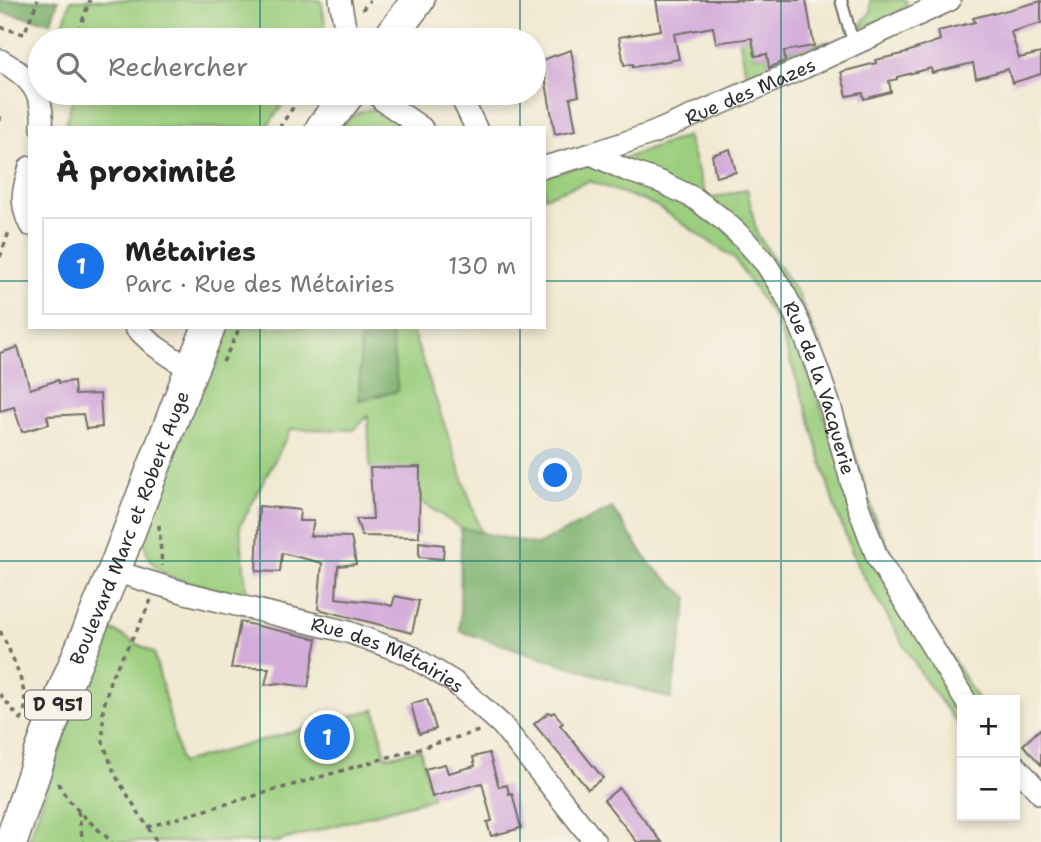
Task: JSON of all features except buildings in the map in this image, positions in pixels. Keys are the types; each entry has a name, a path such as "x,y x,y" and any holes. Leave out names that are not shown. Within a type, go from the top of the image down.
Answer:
{"main road":[{"path":"397,28 418,0"},
{"path":"324,126 340,105"},
{"name":"D 951","path":"191,370 208,329"},
{"name":"Boulevard Marc et Robert Auge","path":"11,842 66,685 114,571 191,370"}],"street":[{"path":"340,0 345,28"},
{"name":"Rue des Mazes","path":"546,166 653,133 726,103 950,0"},
{"path":"0,60 15,68 28,80"},
{"path":"41,105 43,126"},
{"path":"389,105 419,126"},
{"path":"464,105 475,126"},
{"name":"Rue de la Vacquerie","path":"592,154 694,198 744,239 766,264 785,294 817,368 858,506 877,557 962,695"},
{"path":"28,174 22,193 23,208 28,220"},
{"path":"137,329 155,346 191,370"},
{"name":"Rue des Métairies","path":"114,571 156,585 348,632 408,654 454,682 502,725 595,842"},
{"path":"1020,771 1041,794"}],"lane":[{"path":"841,0 856,43"}],"path":[{"path":"0,27 24,34 38,0"},
{"path":"80,28 90,0"},
{"path":"280,126 295,105"},
{"path":"0,116 0,125"},
{"path":"222,364 239,329"},
{"path":"157,842 115,775 103,742 103,710 111,677 149,605 162,570 159,525"},
{"path":"0,631 12,654 23,691 26,706 21,720"},
{"path":"0,694 42,749 62,792 112,842"},
{"path":"147,827 502,725"},
{"path":"77,809 83,842"}],"green space":[{"path":"0,0 58,0 51,22 0,12"},
{"path":"71,0 321,0 326,28 62,28"},
{"path":"732,0 745,0 755,56 828,42 785,62 784,53 768,56 769,69 746,75"},
{"path":"870,0 907,1 905,9 862,28 863,21 871,12"},
{"path":"71,105 282,105 267,126 66,126"},
{"path":"376,109 403,126 343,126 356,114"},
{"path":"687,136 705,194 709,198 747,189 757,234 798,294 824,355 876,522 915,599 975,695 967,695 898,583 758,249 619,160"},
{"path":"584,165 607,168 714,217 779,291 843,469 957,695 957,723 923,677 857,565 834,505 809,417 776,321 734,258 655,205 590,181 546,196 546,175"},
{"path":"221,329 361,329 360,400 397,391 390,329 412,329 481,532 461,528 370,468 368,416 354,430 291,429 240,526 247,596 171,577 155,566 145,548 143,535"},
{"path":"361,329 390,329 398,391 359,400"},
{"path":"612,508 650,564 688,598 671,699 460,631 461,528 537,545"},
{"path":"108,628 154,653 181,763 375,709 386,757 420,749 432,798 276,842 28,842 73,712"}],"place":[{"name":"Métairies","path":"327,737"}]}
